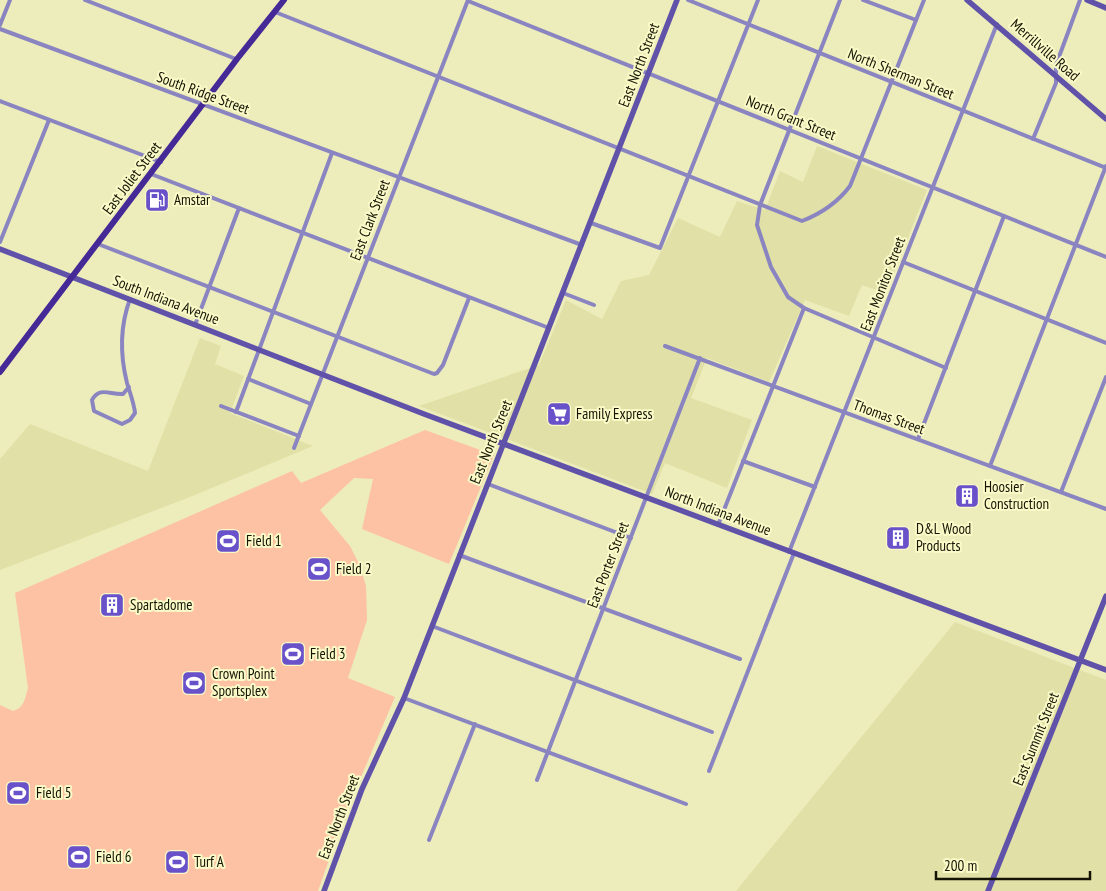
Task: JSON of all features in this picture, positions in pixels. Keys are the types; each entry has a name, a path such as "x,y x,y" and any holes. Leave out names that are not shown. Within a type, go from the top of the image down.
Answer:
{"main road":[{"name":"East Joliet Street","path":"0,372 237,59 284,0"}],"street":[{"path":"0,25 10,0"},
{"path":"85,0 237,59"},
{"name":"North Grant Street","path":"468,0 1106,257"},
{"name":"East Clark Street","path":"294,448 468,0"},
{"name":"East North Street","path":"324,891 362,789 404,698 677,0"},
{"name":"North Sherman Street","path":"688,0 1106,167"},
{"path":"590,223 660,248 758,0"},
{"path":"840,0 760,204 757,226 771,267 788,297 804,308 946,368"},
{"path":"863,0 916,20"},
{"path":"275,12 802,221 816,216 844,194 850,186 924,0"},
{"name":"Merrillville Road","path":"967,0 1106,119"},
{"path":"1033,139 1056,83 1056,65 1080,0"},
{"path":"1087,0 1106,8"},
{"name":"East Monitor Street","path":"709,771 815,487 997,24"},
{"name":"South Ridge Street","path":"0,29 582,245"},
{"path":"0,101 160,162"},
{"path":"0,242 49,120"},
{"path":"236,412 332,153"},
{"path":"990,466 1106,167"},
{"path":"151,174 549,328"},
{"path":"195,325 239,208"},
{"path":"918,439 1004,216"},
{"path":"98,244 428,373 437,374 469,298"},
{"name":"South Indiana Avenue","path":"0,249 322,374"},
{"path":"903,262 1106,343"},
{"path":"563,293 594,305"},
{"path":"129,387 123,394 105,391 97,393 92,400 94,411 122,424 130,420 135,414 122,341 124,316 130,299"},
{"path":"718,525 804,308"},
{"name":"Thomas Street","path":"665,346 1106,509"},
{"name":"East Porter Street","path":"538,780 700,358"},
{"name":"North Indiana Avenue","path":"322,374 503,444 1106,670"},
{"path":"1061,492 1106,377"},
{"path":"248,378 311,404"},
{"path":"221,406 299,436"},
{"path":"743,461 815,487"},
{"path":"487,484 631,538"},
{"path":"459,555 740,659"},
{"name":"East Summit Street","path":"988,891 1106,596"},
{"path":"432,626 712,732"},
{"path":"404,698 686,804"},
{"path":"429,840 474,724"}],"shaded area":[{"path":"817,146 927,190 886,293 862,285 849,316 805,300 769,382 707,358 691,398 752,420 727,488 665,463 652,494 419,406 539,365 566,300 602,319 621,281 649,275 678,218 720,237 737,201 765,210 780,171 803,182"},
{"path":"200,338 221,346 215,364 244,376 230,413 313,446 190,497 0,570 0,459 30,424 148,471"},
{"name":"Crown Point Sportsplex","path":"425,430 494,455 449,564 362,529 373,479 354,478 320,510 350,546 360,566 366,586 367,620 348,678 395,697 344,817 318,891 0,891 0,705 13,711 17,710 24,702 28,688 15,593 292,471 301,483"},
{"path":"955,622 1106,680 1106,891 736,891"}],"place":[{"name":"Amstar","path":"157,200"},
{"name":"Family Express","path":"559,414"},
{"name":"Hoosier Construction","path":"967,496"},
{"name":"D&L Wood Products","path":"898,538"},
{"name":"Field 1","path":"228,541"},
{"name":"Field 2","path":"319,569"},
{"name":"Spartadome","path":"112,605"},
{"name":"Field 3","path":"293,654"},
{"name":"Crown Point Sportsplex","path":"194,683"},
{"name":"Field 5","path":"18,793"},
{"name":"Field 6","path":"79,857"},
{"name":"Turf A","path":"177,862"}]}
